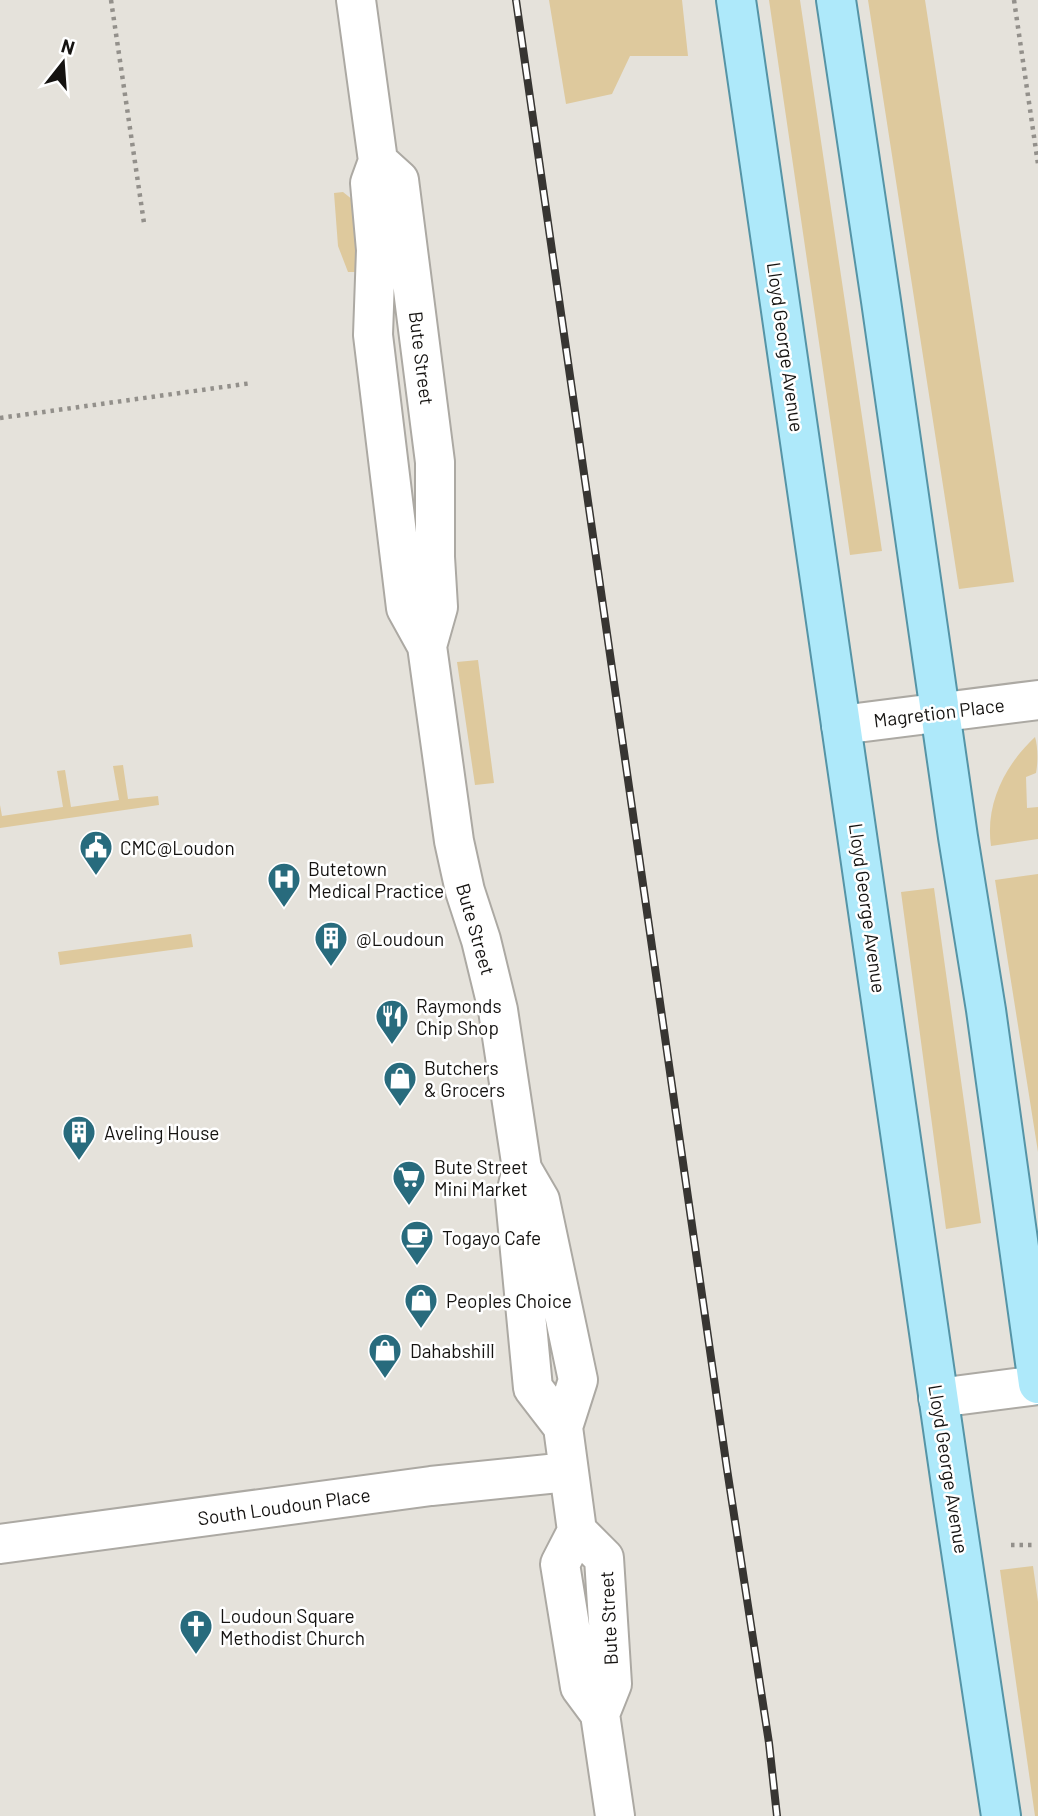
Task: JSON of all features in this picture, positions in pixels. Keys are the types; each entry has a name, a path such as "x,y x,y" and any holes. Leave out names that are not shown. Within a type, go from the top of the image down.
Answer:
{"main road":[{"name":"Lloyd George Avenue","path":"736,0 1001,1816"},
{"path":"836,0 990,1036 1038,1385"}],"street":[{"name":"Bute Street","path":"356,0 378,161 399,180 435,462 438,607 427,646 454,841 498,1010 522,1169 515,1198 533,1388 563,1427 577,1531 560,1564 580,1687 600,1714 615,1816"},
{"name":"Magretion Place","path":"841,725 1038,700"},
{"path":"938,1398 1038,1385"},
{"name":"South Loudoun Place","path":"0,1544 431,1486 568,1472"}],"path":[{"path":"111,0 144,223"},
{"path":"1014,0 1038,164"},
{"path":"0,418 252,383"}],"shaded area":[{"path":"549,0 682,0 688,56 630,56 612,94 566,104"},
{"path":"769,0 800,0 882,551 850,555"},
{"path":"868,0 925,0 1014,582 959,589"},
{"path":"343,192 358,204 359,272 348,272 338,246 334,193"},
{"path":"478,660 494,783 475,785 457,662"},
{"path":"1035,737 1036,773 1026,777 1027,808 1038,807 1038,839 991,846 994,800 1006,773"},
{"path":"123,765 128,799 158,796 159,805 0,828 0,805 2,816 63,807 57,771 65,770 71,807 119,800 113,766"},
{"path":"1038,874 1038,1152 995,880"},
{"path":"934,888 981,1223 946,1229 901,892"},
{"path":"191,934 193,947 60,965 58,952"},
{"path":"1033,1566 1038,1602 1038,1816 1035,1816 1000,1570"}],"railway":[{"path":"516,0 727,1469 769,1743 777,1816"}],"place":[{"name":"CMC@Loudon","path":"96,877"},
{"name":"Butetown Medical Practice","path":"284,909"},
{"name":"@Loudoun","path":"331,968"},
{"name":"Raymonds Chip Shop","path":"392,1046"},
{"name":"Butchers & Grocers","path":"400,1108"},
{"name":"Aveling House","path":"79,1162"},
{"name":"Bute Street Mini Market","path":"409,1207"},
{"name":"Togayo Cafe","path":"417,1267"},
{"name":"Peoples Choice","path":"421,1330"},
{"name":"Dahabshill","path":"385,1380"},
{"name":"Loudoun Square Methodist Church","path":"196,1656"}]}
